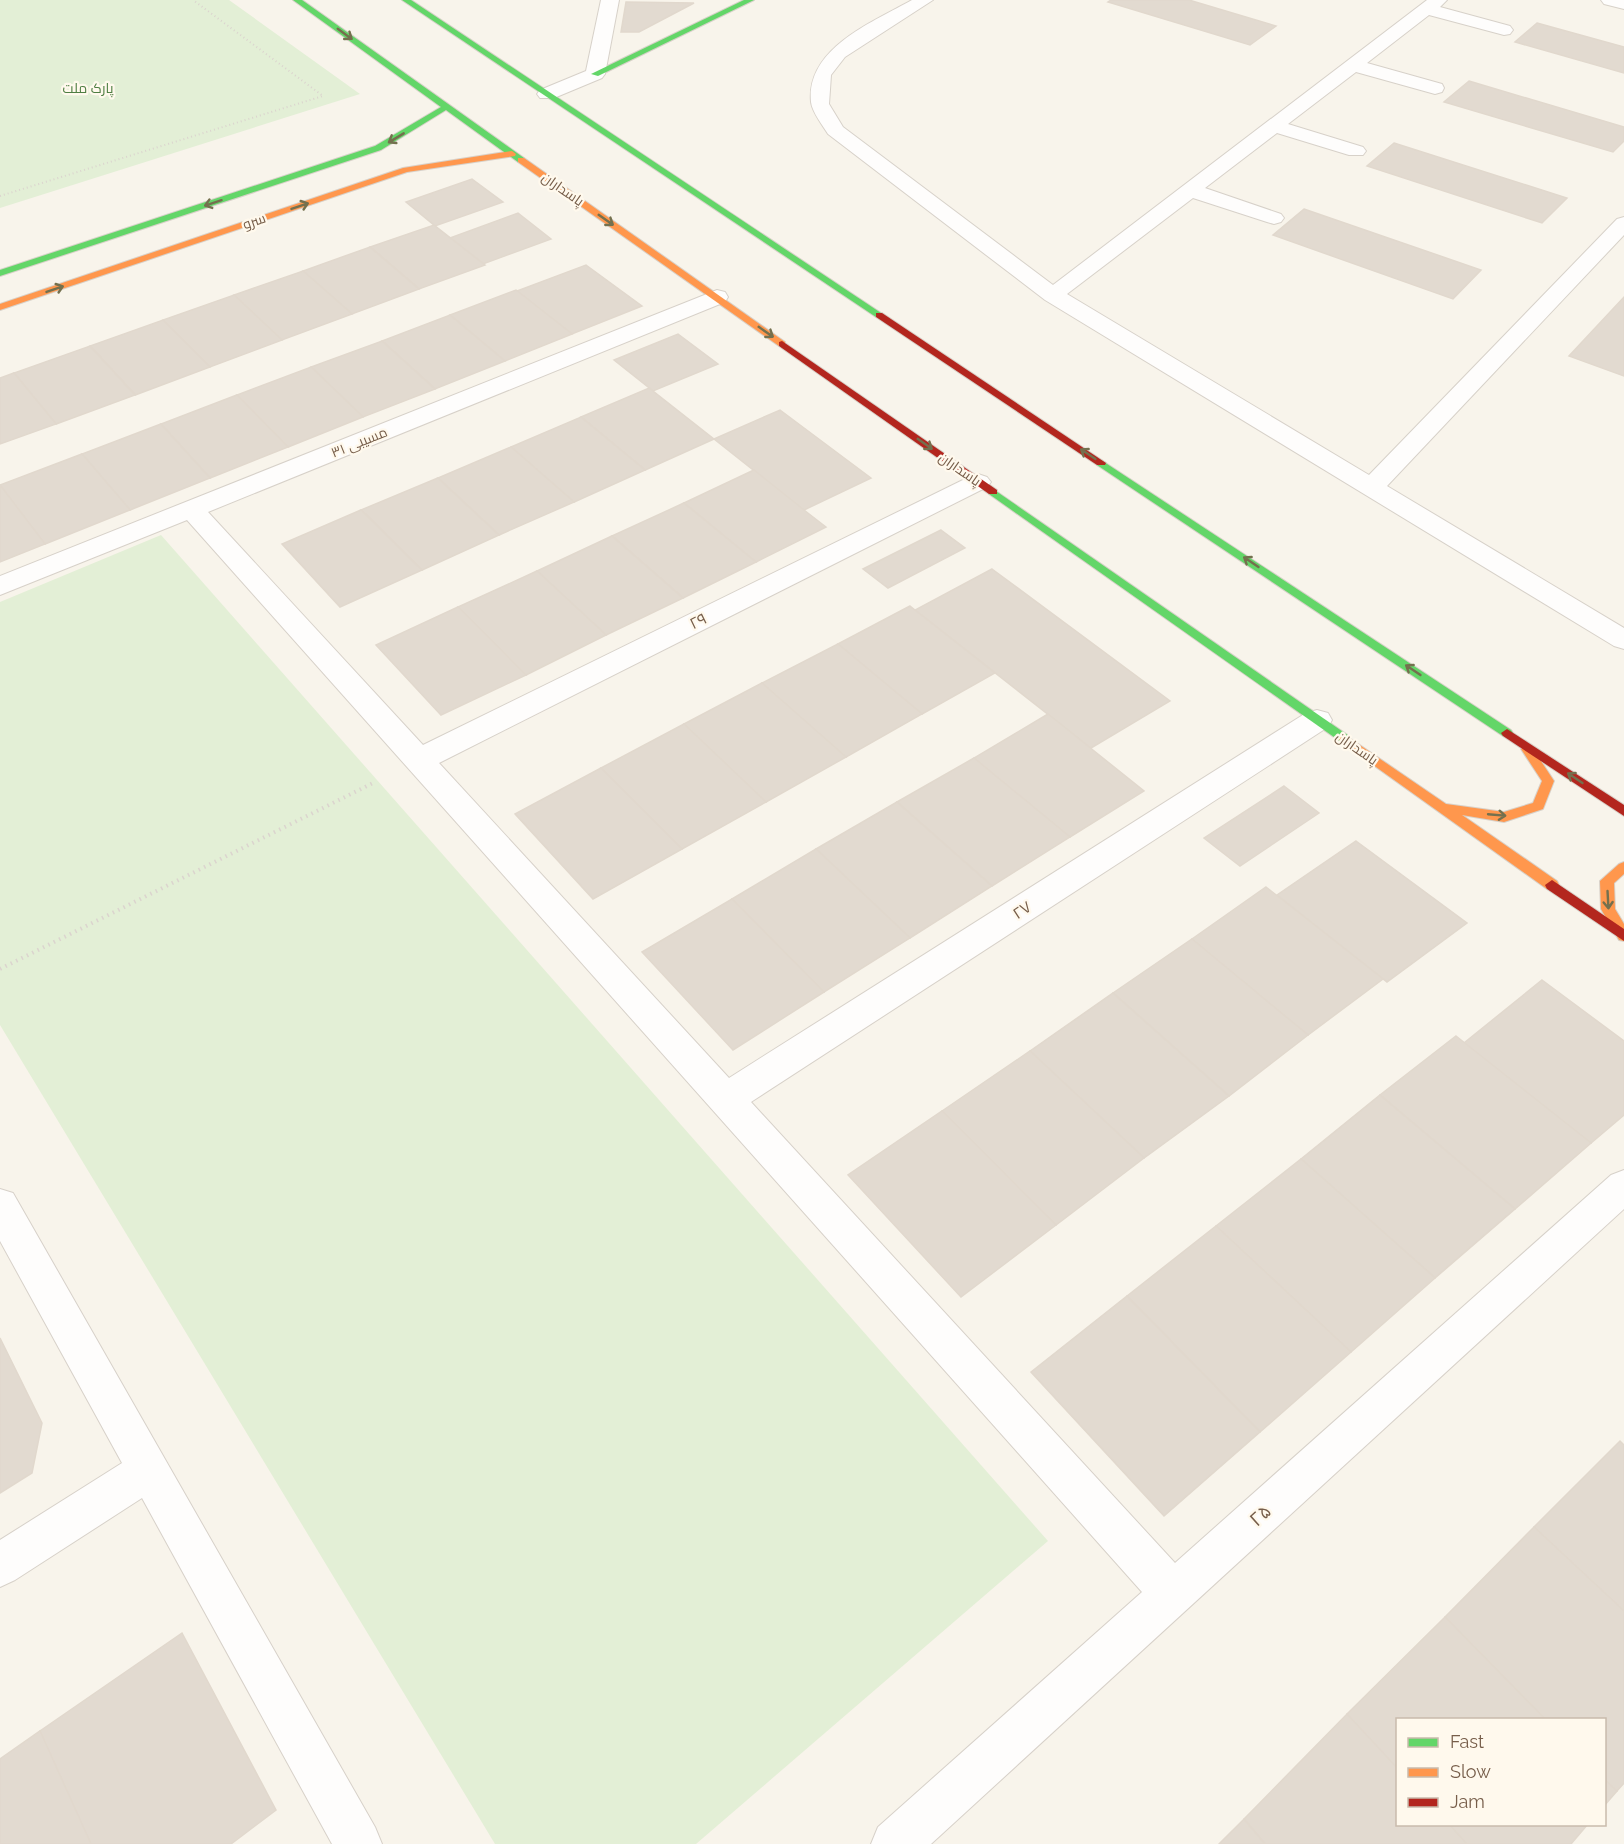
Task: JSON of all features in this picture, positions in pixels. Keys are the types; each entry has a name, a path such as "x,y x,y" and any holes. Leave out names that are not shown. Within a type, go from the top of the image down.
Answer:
{"main road":[{"name":"پاسداران","path":"297,0 512,154 1624,936"},
{"path":"406,0 1624,811"},
{"path":"595,74 750,0"},
{"name":"سرو","path":"0,273 378,148 446,107"},
{"name":"سرو","path":"0,308 406,170 512,154"},
{"path":"1440,806 1504,817 1538,806 1548,781 1523,743"},
{"path":"1624,867 1607,881 1608,909 1624,936"}],"street":[{"path":"547,94 595,74 610,0"},
{"name":"۳۱ مسیبی","path":"0,586 717,297"},
{"name":"۲۹","path":"418,760 978,482"},
{"path":"191,509 1173,1593"},
{"name":"۲۷","path":"726,1099 1317,720"},
{"name":"۲۵","path":"896,1844 1624,1186"},
{"path":"0,1205 358,1844"},
{"path":"0,1565 148,1470"}],"lane":[{"path":"924,0 872,30 839,53 822,75 820,104 835,130 1053,295 1624,640"},
{"path":"1610,0 1624,4"},
{"path":"1053,295 1432,4 1504,30"},
{"path":"1353,65 1435,88"},
{"path":"1274,126 1356,151"},
{"path":"1190,190 1274,218"},
{"path":"1372,487 1624,223"}],"path":[{"path":"0,196 323,96 193,0"},
{"path":"0,969 418,760"}],"green space":[{"name":"پارک ملت","path":"0,0 229,0 360,94 0,208"},
{"path":"161,535 1048,1541 696,1844 495,1844 0,1025 0,602"}],"building":[{"path":"1111,0 1189,0 1276,26 1250,45 1108,2"},
{"path":"626,2 694,3 639,32 621,32"},
{"path":"1537,23 1624,47 1624,73 1515,42"},
{"path":"1469,81 1624,127 1624,141 1613,152 1444,102"},
{"path":"1394,143 1567,198 1542,223 1367,166"},
{"path":"472,179 503,202 435,226 406,202"},
{"path":"1304,209 1481,270 1453,299 1273,235"},
{"path":"518,213 551,239 483,264 450,238"},
{"path":"434,225 485,265 419,289 370,247"},
{"path":"370,247 419,289 352,314 303,271"},
{"path":"586,265 642,306 572,334 517,291"},
{"path":"303,271 352,314 282,340 234,295"},
{"path":"516,290 572,334 505,361 450,315"},
{"path":"234,295 282,340 210,367 163,320"},
{"path":"1624,297 1624,376 1569,356"},
{"path":"450,315 505,361 435,389 382,341"},
{"path":"163,320 210,367 135,395 90,346"},
{"path":"678,334 718,364 653,391 614,360"},
{"path":"382,341 435,389 363,417 311,367"},
{"path":"90,346 135,395 56,424 14,373"},
{"path":"311,367 363,417 288,447 237,395"},
{"path":"14,373 56,424 0,444 0,378"},
{"path":"649,388 714,439 645,470 581,417"},
{"path":"237,395 288,447 210,478 161,424"},
{"path":"780,410 871,478 804,510 714,439"},
{"path":"581,417 645,470 574,502 511,447"},
{"path":"161,424 210,478 130,510 82,454"},
{"path":"511,447 574,502 499,535 438,478"},
{"path":"82,454 130,510 45,544 0,485"},
{"path":"754,470 826,527 756,562 684,503"},
{"path":"438,478 499,535 422,570 361,510"},
{"path":"0,485 45,544 0,562"},
{"path":"684,503 756,562 683,598 612,536"},
{"path":"361,510 422,570 340,607 282,544"},
{"path":"941,530 965,548 888,588 863,569"},
{"path":"612,536 683,598 606,635 537,571"},
{"path":"992,569 1170,701 1091,748 915,610"},
{"path":"537,571 606,635 526,675 458,607"},
{"path":"910,606 995,673 922,714 838,644"},
{"path":"458,607 526,675 441,715 376,645"},
{"path":"838,644 922,714 846,757 762,683"},
{"path":"762,683 846,757 766,802 684,724"},
{"path":"1048,714 1144,791 1070,837 974,758"},
{"path":"684,724 766,802 682,849 601,768"},
{"path":"974,758 1070,837 992,886 897,802"},
{"path":"601,768 682,849 593,899 515,814"},
{"path":"1284,786 1319,813 1240,866 1204,838"},
{"path":"897,802 992,886 910,938 816,849"},
{"path":"1356,841 1467,923 1387,982 1277,895"},
{"path":"816,849 910,938 824,992 732,899"},
{"path":"1266,887 1383,979 1308,1035 1192,939"},
{"path":"732,899 824,992 733,1050 642,952"},
{"path":"1192,939 1308,1035 1229,1096 1113,993"},
{"path":"1542,980 1624,1041 1624,1115 1591,1143 1464,1043"},
{"path":"1113,993 1229,1096 1144,1158 1030,1051"},
{"path":"1456,1036 1591,1143 1515,1209 1380,1095"},
{"path":"1030,1051 1144,1158 1056,1225 942,1111"},
{"path":"1380,1095 1515,1209 1435,1278 1301,1159"},
{"path":"942,1111 1056,1225 961,1297 848,1175"},
{"path":"1301,1159 1435,1278 1351,1352 1216,1226"},
{"path":"1216,1226 1351,1352 1260,1432 1127,1296"},
{"path":"1127,1296 1260,1432 1164,1516 1031,1372"},
{"path":"0,1338 42,1423 32,1473 0,1493"},
{"path":"1620,1441 1624,1445 1624,1611 1534,1527"},
{"path":"1534,1527 1624,1611 1624,1783 1617,1791 1606,1781 1606,1718 1544,1718 1445,1617"},
{"path":"1445,1617 1544,1718 1396,1718 1396,1767 1347,1714"},
{"path":"182,1633 276,1810 231,1844 91,1844 40,1731"},
{"path":"1347,1714 1396,1767 1396,1826 1451,1826 1467,1844 1265,1844 1244,1819"},
{"path":"40,1731 91,1844 0,1844 0,1759"},
{"path":"1606,1781 1617,1791 1606,1804"},
{"path":"1244,1819 1265,1844 1219,1844"},
{"path":"1451,1826 1586,1826 1571,1844 1467,1844"}],"traffic: fast":[{"path":"297,0 521,160"},
{"path":"406,0 879,315"},
{"path":"595,74 750,0"},
{"path":"0,273 378,148 446,107"},
{"path":"1101,463 1507,733"},
{"path":"993,492 1345,739"}],"traffic: slow":[{"path":"0,307 406,170 512,154"},
{"path":"521,160 782,344"},
{"path":"1345,739 1552,885"},
{"path":"1447,808 1504,817 1538,806 1548,781 1527,749"},
{"path":"1624,867 1607,881 1608,909 1624,936"}],"traffic: jam":[{"path":"879,315 1101,463"},
{"path":"782,344 993,492"},
{"path":"1507,733 1624,811"},
{"path":"1552,885 1624,936"}]}
